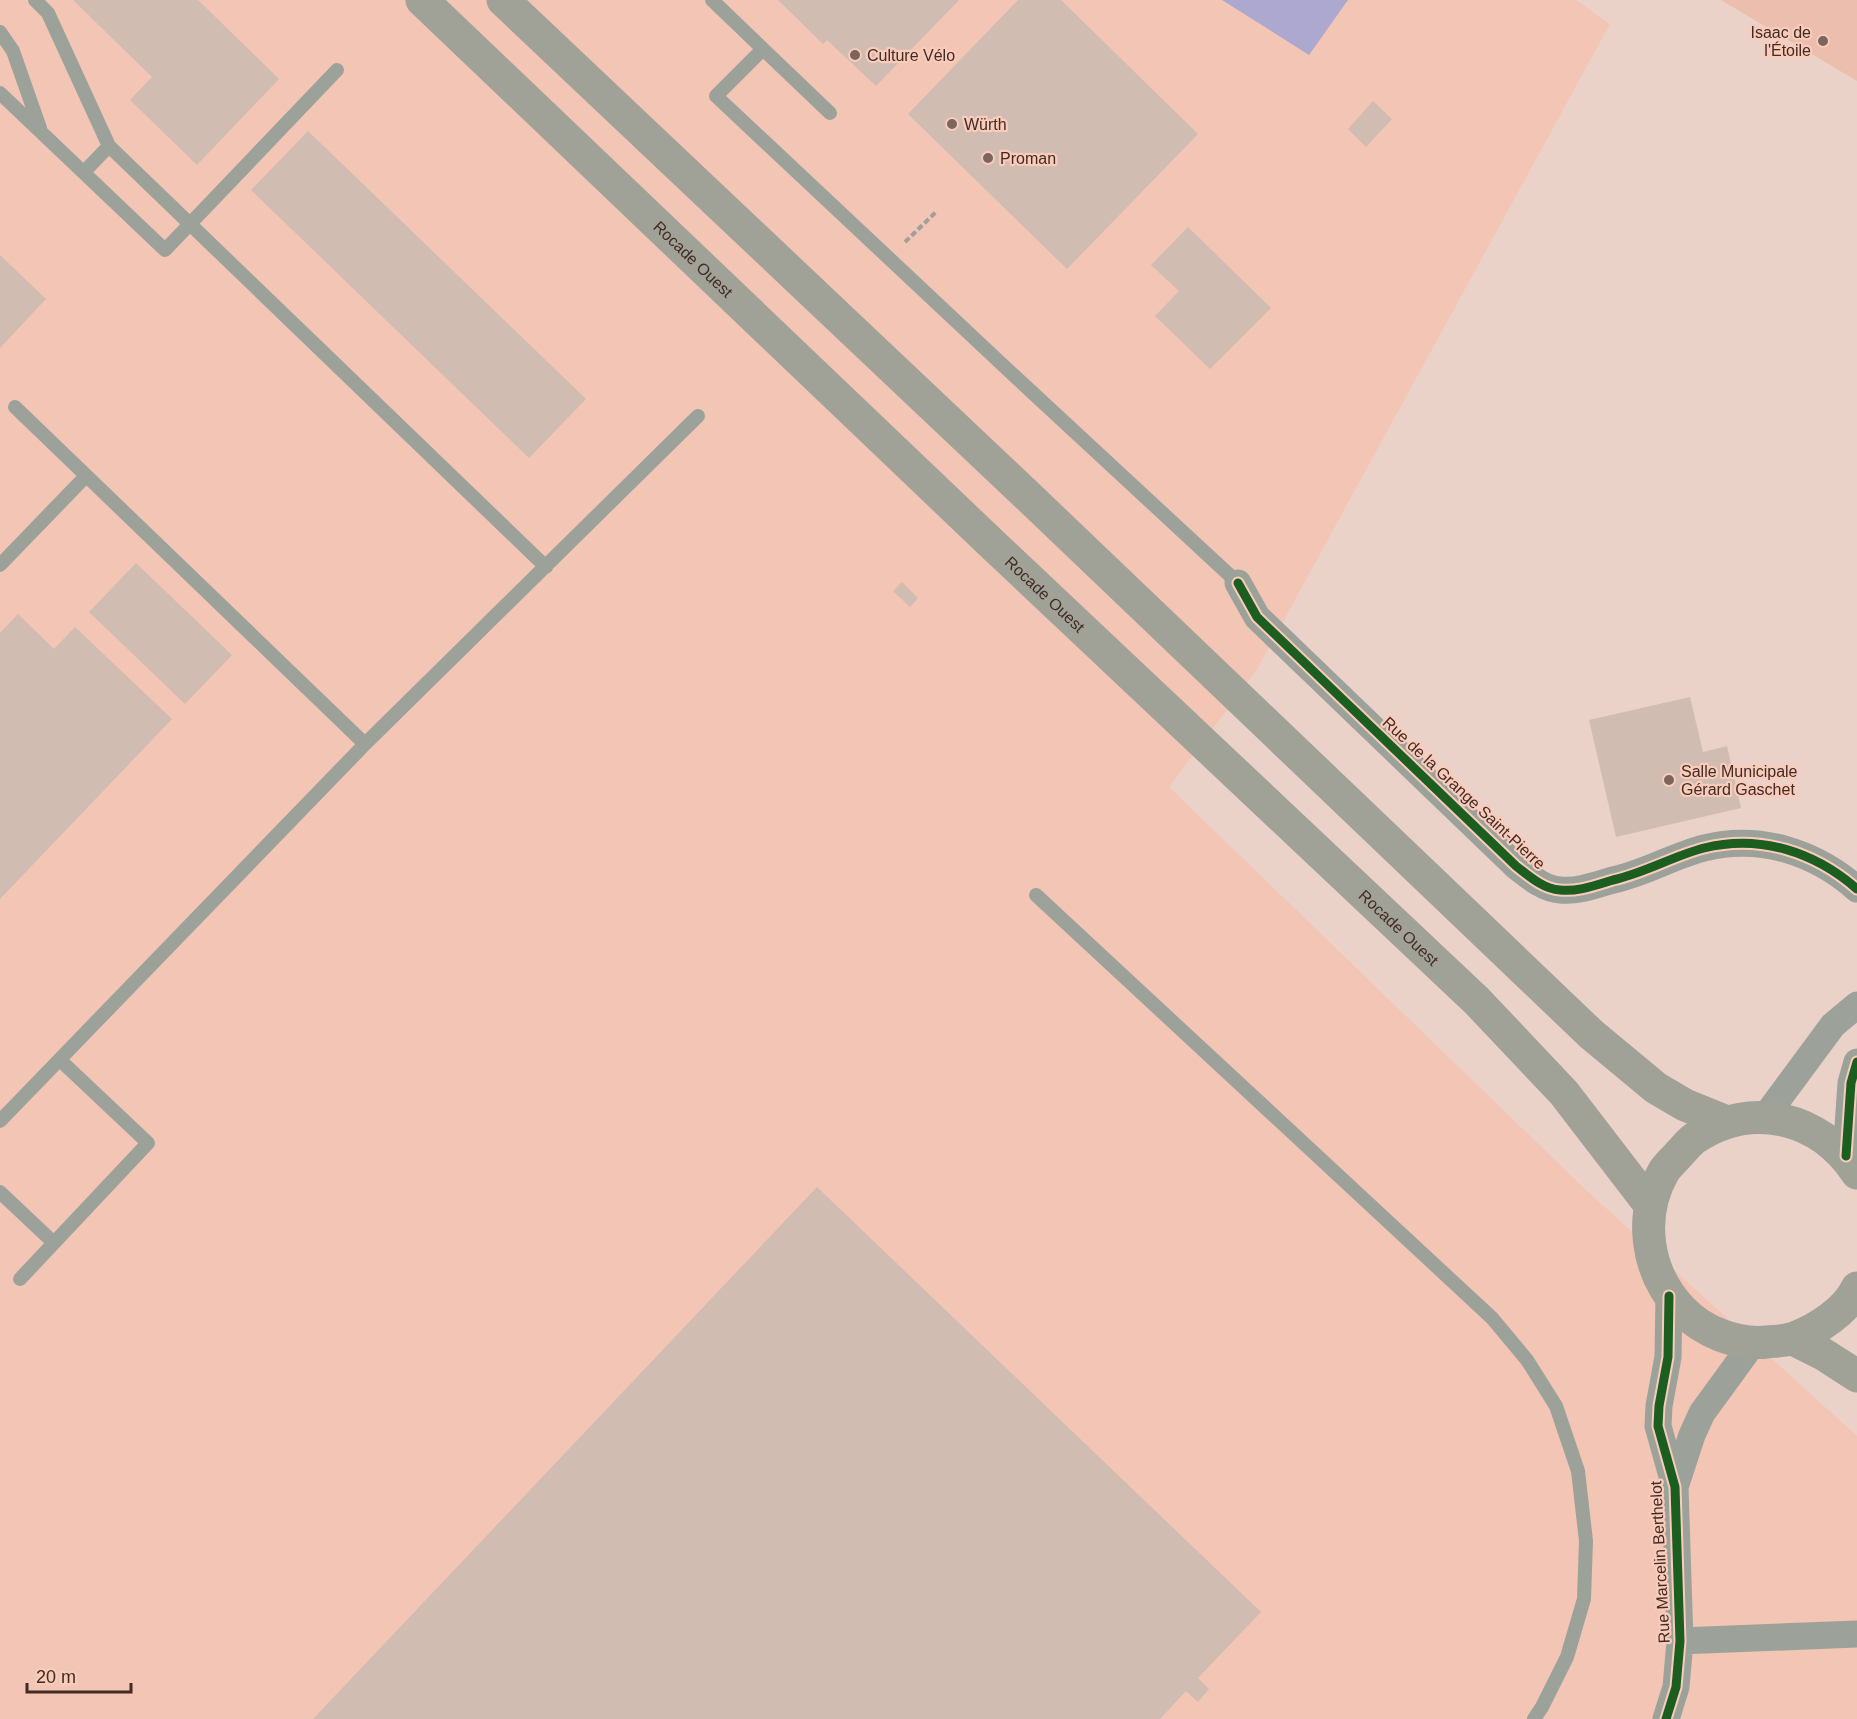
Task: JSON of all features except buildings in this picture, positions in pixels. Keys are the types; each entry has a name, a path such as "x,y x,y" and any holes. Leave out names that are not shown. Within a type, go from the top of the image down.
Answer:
{"main road":[{"name":"Rocade Ouest","path":"422,0 999,550 1477,1001 1564,1093 1650,1205"},
{"path":"503,0 1023,491 1591,1034 1656,1088 1685,1105 1727,1122"},
{"path":"1852,1164 1822,1135 1796,1122 1765,1117 1727,1122 1694,1139 1665,1170 1650,1205 1648,1233 1653,1265 1669,1296 1691,1320 1728,1338 1753,1343 1793,1339 1828,1321 1857,1288"},
{"path":"1793,1339 1823,1354 1857,1376"}],"street":[{"name":"Rue de la Grange Saint-Pierre","path":"1238,583 1257,617 1516,866 1539,884 1558,891 1578,889 1626,877 1704,848 1737,843 1767,844 1789,849 1838,872 1857,888"},
{"path":"1765,1117 1833,1024 1857,1005"},
{"path":"1852,1164 1851,1083 1857,1062"},
{"name":"Rue Marcelin Berthelot","path":"1666,1719 1676,1687 1680,1641 1675,1487 1658,1426 1659,1406 1668,1357 1669,1296"},
{"name":"Rue Marcelin Berthelot","path":"1675,1487 1692,1435 1702,1413 1753,1343"},
{"path":"1680,1641 1857,1634"}],"lane":[{"path":"35,0 48,13 109,146 546,567"},
{"path":"712,0 830,113"},
{"path":"0,32 12,51 42,133"},
{"path":"763,49 716,96 1238,583"},
{"path":"0,93 165,250 337,70"},
{"path":"84,172 109,146"},
{"path":"15,407 365,744"},
{"path":"0,1121 365,744 698,416"},
{"path":"0,565 86,476"},
{"path":"1036,895 1492,1318 1527,1360 1556,1406 1578,1471 1586,1541 1584,1599 1568,1657 1534,1719"},
{"path":"20,1279 148,1143 60,1060"},
{"path":"0,1192 54,1243"}],"path":[{"path":"888,258 937,211"}],"shaded area":[{"path":"0,0 1576,0 1610,24 1256,671 1169,787 1586,1190 1857,1436 1857,1719 0,1719"},
{"path":"1222,0 1348,0 1309,55"},
{"name":"Isaac de l'Étoile","path":"1721,0 1857,0 1857,81"}],"cycle path":[{"path":"1238,583 1257,617 1516,866 1542,885 1560,890 1580,889 1636,873 1704,848 1746,843 1786,849 1805,856 1841,876 1857,889"},
{"path":"1846,1156 1851,1083 1857,1062"},
{"path":"1666,1719 1676,1687 1680,1641 1675,1487 1658,1426 1659,1406 1668,1357 1669,1296"}],"place":[{"name":"Isaac de l'Étoile","path":"1823,41"},
{"name":"Culture Vélo","path":"855,55"},
{"name":"Würth","path":"952,124"},
{"name":"Proman","path":"988,158"},
{"name":"Salle Municipale Gérard Gaschet","path":"1669,780"}]}
